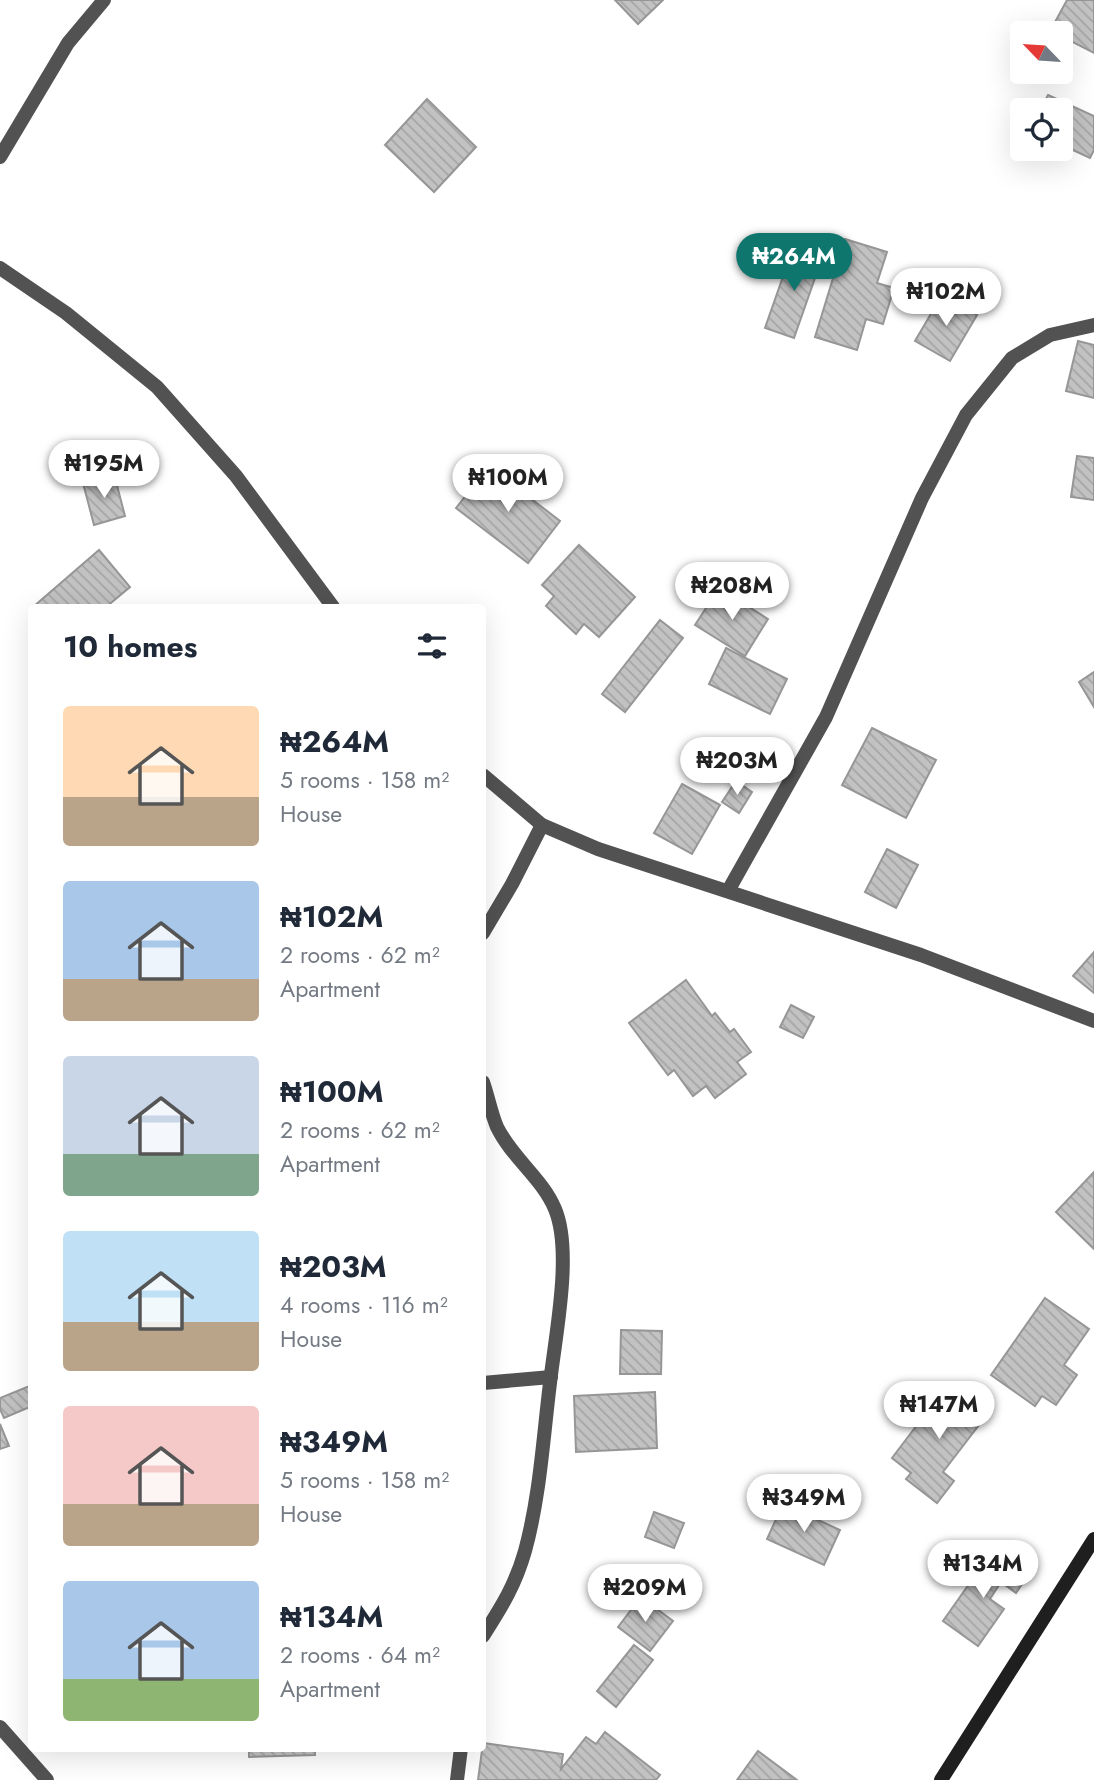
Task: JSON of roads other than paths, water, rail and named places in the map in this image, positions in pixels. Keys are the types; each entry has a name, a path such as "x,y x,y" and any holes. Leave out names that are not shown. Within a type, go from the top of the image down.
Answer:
{"main road":[{"path":"942,1780 1094,1539"}],"street":[{"path":"0,157 68,43 104,0"},
{"path":"0,268 66,313 157,387 236,476 330,604"},
{"path":"728,891 826,717 922,498 966,415 1012,358 1050,335 1094,325"},
{"path":"486,778 542,825 598,849 921,954 1094,1021"},
{"path":"486,928 542,825"},
{"path":"486,1092 497,1127 512,1150 537,1178 556,1210 562,1245 561,1306 536,1498 525,1551 511,1591 486,1631"},
{"path":"486,1383 551,1377"},
{"path":"0,1727 47,1780"},
{"path":"457,1780 460,1752"}]}
